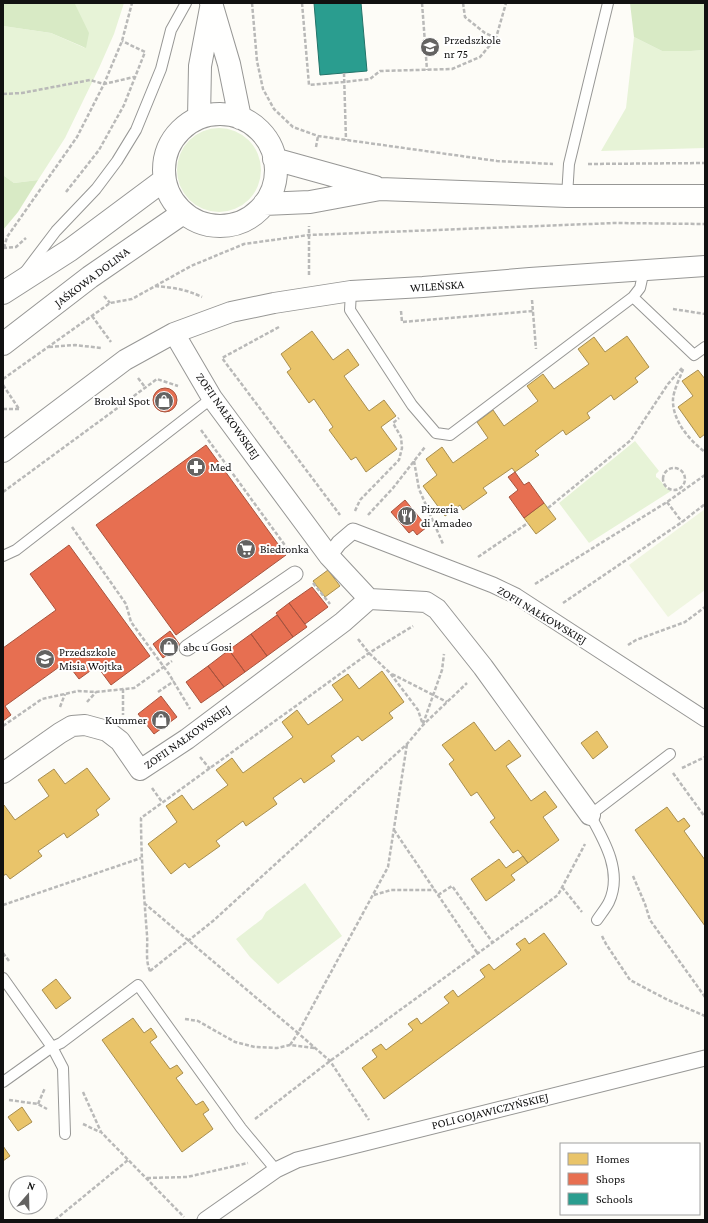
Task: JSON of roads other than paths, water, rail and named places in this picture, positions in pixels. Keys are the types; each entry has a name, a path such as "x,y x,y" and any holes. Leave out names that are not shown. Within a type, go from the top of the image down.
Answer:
{"street":[{"path":"199,118 200,66 211,4"},
{"path":"211,4 229,64 240,118"},
{"path":"219,114 240,118 252,124 262,134 270,146 274,158 275,174 272,190 264,204 254,214 241,222 226,226 211,226 196,221 183,213 171,198 164,180 164,161 170,143 182,128 199,118 219,114"},
{"path":"274,158 380,189"},
{"path":"9,288 70,250 164,180"},
{"path":"264,204 310,202 380,189 567,196 705,196"},
{"name":"JAŚKOWA DOLINA","path":"3,344 90,277 183,213"},
{"name":"WILEŃSKA","path":"174,333 231,312 309,297 351,291 705,266"},
{"path":"3,452 125,360 174,333"},
{"name":"ZOFII NAŁKOWSKIEJ","path":"3,773 60,732 72,726 85,724 107,731 120,741 140,770 202,728 343,622 369,600 329,556 212,398 174,333"},
{"name":"ZOFII NAŁKOWSKIEJ","path":"329,556 350,528 493,585 516,596 705,719"},
{"path":"187,648 299,570"},
{"path":"369,600 426,602 437,609 483,668 590,815"},
{"name":"POLI GOJAWICZYŃSKIEJ","path":"205,1220 276,1170 296,1160 705,1058"}],"lane":[{"path":"9,288 56,231 96,189 118,161 136,130 161,69 171,30 186,3"},
{"path":"567,196 569,164 608,3"},
{"path":"351,291 350,310 412,405 436,433 450,435 634,297 640,288 644,270"},
{"path":"634,297 694,355 705,347"},
{"path":"3,556 16,550 212,398"},
{"path":"598,920 610,902 615,882 613,865 590,815 670,754"},
{"path":"3,978 52,1047 63,1068 64,1134"},
{"path":"3,1082 52,1047 62,1043 138,986 241,1128 276,1170"}],"place":[{"name":"Przedszkole nr 75","path":"430,47"},
{"name":"Brokuł Spot","path":"164,401"},
{"name":"Med","path":"196,467"},
{"name":"Pizzeria di Amadeo","path":"407,516"},
{"name":"Biedronka","path":"246,549"},
{"name":"abc u Gosi","path":"169,647"},
{"name":"Przedszkole Misia Wojtka","path":"45,659"},
{"name":"Kummer","path":"161,720"}]}
